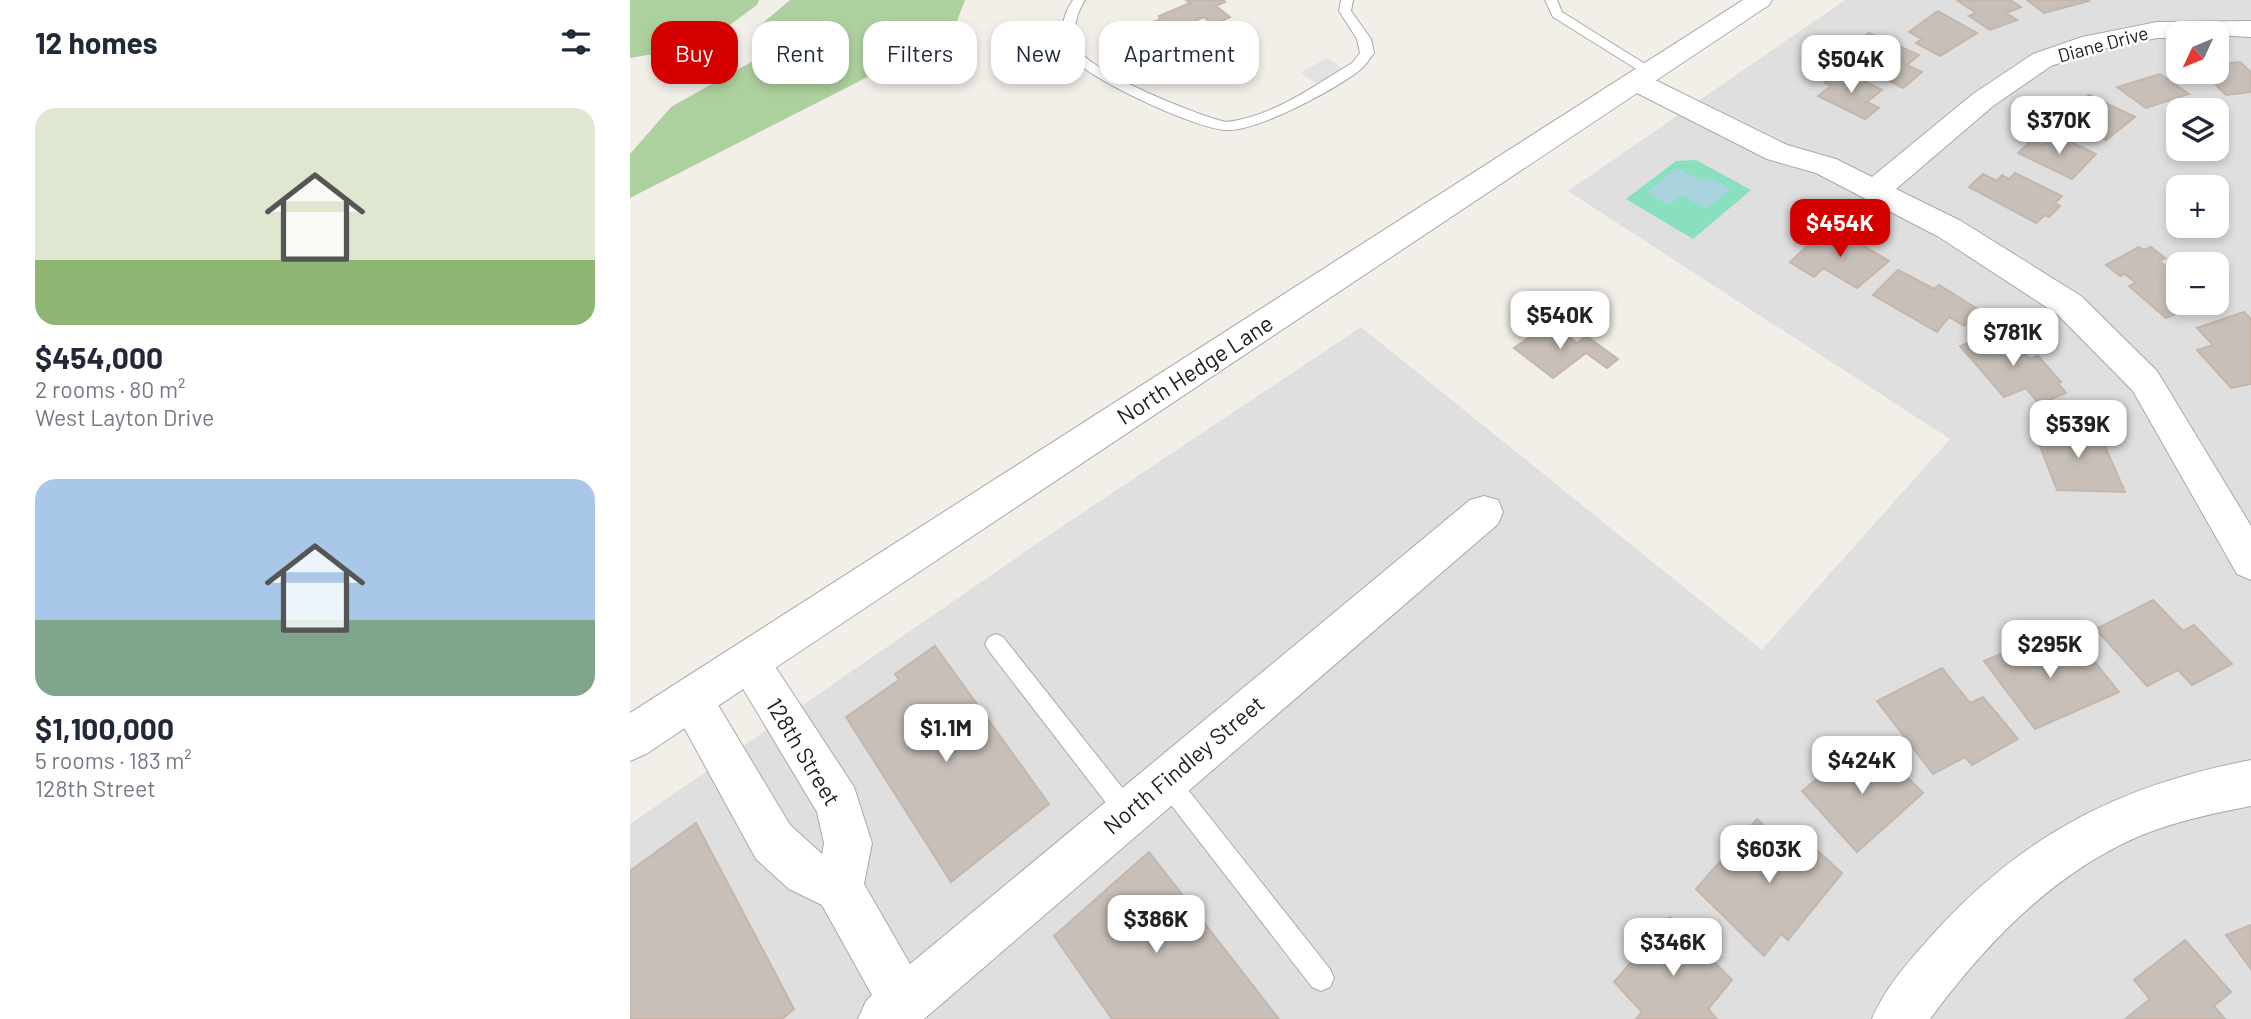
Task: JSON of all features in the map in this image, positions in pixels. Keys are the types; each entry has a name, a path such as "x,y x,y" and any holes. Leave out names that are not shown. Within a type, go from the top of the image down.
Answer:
{"street":[{"name":"North Hedge Lane","path":"630,740 748,662 1672,78 1760,0"},
{"name":"Diane Drive","path":"1875,191 1983,100 2042,60 2091,43 2157,30 2251,29"},
{"path":"1672,78 1777,152 1826,166 1950,229 2069,305 2145,382 2251,562"},
{"path":"1672,78 1796,136 1826,166"},
{"name":"North Findley Street","path":"894,1011 1484,512"},
{"name":"128th Street","path":"748,662 838,803 848,844 839,888"},
{"path":"691,700 773,842 806,872 839,888 894,1011"},
{"path":"1898,1019 1952,950 1995,906 2070,848 2112,824 2162,804 2251,783"}],"lane":[{"path":"1079,0 1073,6 1068,32 1075,53 1091,69 1205,122 1227,126 1254,122 1357,66 1367,53 1364,39 1345,11 1347,0"},
{"path":"1551,0 1557,14 1672,78"},
{"path":"996,644 1128,813"},
{"path":"1166,780 1321,978"}],"shaded area":[{"path":"1845,0 2251,0 2251,1019 630,1019 630,824 1061,527 1361,327 1762,650 1950,439 1568,191"},
{"path":"1327,58 1347,71 1320,86 1300,73"}],"green space":[{"path":"630,0 759,0 757,5 735,21 651,21 651,54 630,58"},
{"path":"790,0 965,0 957,21 863,21 863,79 630,198 630,154 671,107 712,84 738,84 738,69 752,61 752,84 849,84 849,21 765,21"},
{"path":"1696,160 1751,190 1693,239 1626,199 1676,161"}],"water":[{"path":"1677,168 1702,182 1709,177 1731,189 1706,209 1682,195 1669,205 1647,192"}],"building":[{"path":"1186,0 1223,0 1225,2 1216,6 1230,17 1222,21 1208,21 1204,17 1195,21 1156,21 1160,19 1159,16 1190,3"},
{"path":"2010,0 2021,7 2006,13 2017,20 1990,30 1969,16 1976,13 1958,1"},
{"path":"2027,0 2088,0 2089,1 2044,13"},
{"path":"1938,11 1977,33 1940,56 1916,43 1922,39 1909,32"},
{"path":"1869,33 1919,55 1907,65 1922,72 1903,88 1879,76 1885,72 1856,57 1864,51 1860,49 1869,42 1861,39"},
{"path":"2240,62 2251,72 2251,92 2226,95 2215,84 2230,84 2230,63"},
{"path":"1846,72 1882,90 1867,102 1879,108 1865,119 1818,96 1831,86 1825,83"},
{"path":"2160,74 2166,78 2166,84 2174,84 2189,94 2166,98 2166,101 2146,108 2117,87"},
{"path":"2089,95 2135,117 2106,140 2060,117"},
{"path":"2054,134 2096,154 2072,179 2018,153 2032,140 2043,145"},
{"path":"2015,173 2062,196 2055,203 2060,206 2049,217 2045,215 2036,223 1969,187 1983,174 1997,181 2002,175 2009,179"},
{"path":"1827,228 1889,261 1857,288 1823,268 1814,277 1790,262"},
{"path":"2139,247 2144,250 2151,247 2165,258 2159,261 2166,267 2166,315 2173,315 2166,318 2129,286 2136,283 2125,274 2120,276 2106,265"},
{"path":"1898,270 1934,289 1939,285 1979,310 1964,326 1949,317 1937,332 1873,295"},
{"path":"2244,312 2251,319 2251,384 2231,388 2197,350 2213,345 2197,328"},
{"path":"1550,323 1577,343 1586,336 1618,359 1607,368 1586,353 1553,378 1514,348"},
{"path":"2003,331 2030,359 2038,356 2061,382 2058,383 2066,393 2039,404 2026,388 2004,397 1960,346"},
{"path":"2033,428 2098,430 2125,492 2057,490"},
{"path":"2153,600 2183,631 2194,625 2232,664 2192,685 2178,670 2147,686 2096,629"},
{"path":"2054,632 2077,660 2089,655 2119,692 2035,729 1984,661"},
{"path":"935,646 1049,804 951,882 846,717 899,680 895,674"},
{"path":"1942,668 1970,703 1983,697 2018,739 1972,765 1965,757 1933,774 1877,701"},
{"path":"1855,748 1871,765 1884,754 1923,793 1857,852 1802,791"},
{"path":"1757,819 1783,843 1795,830 1842,873 1788,940 1781,934 1764,956 1696,889"},
{"path":"696,823 794,1009 782,1019 630,1019 630,871"},
{"path":"1149,852 1279,1019 1112,1019 1054,936"},
{"path":"1670,917 1732,980 1708,1009 1717,1019 1636,1019 1642,1012 1614,982"},
{"path":"2251,925 2251,969 2226,935"},
{"path":"2185,940 2231,992 2214,1006 2225,1019 2125,1019 2150,999 2134,980"}]}
